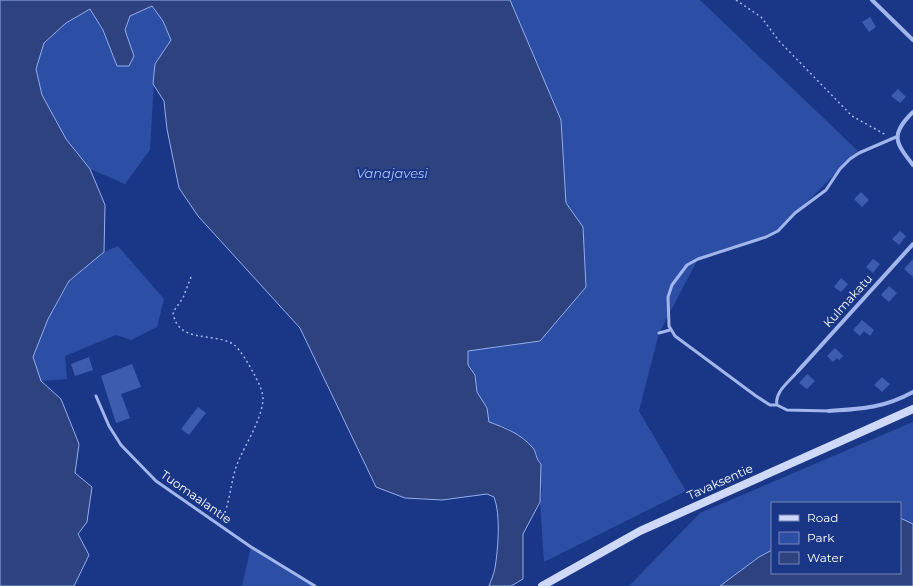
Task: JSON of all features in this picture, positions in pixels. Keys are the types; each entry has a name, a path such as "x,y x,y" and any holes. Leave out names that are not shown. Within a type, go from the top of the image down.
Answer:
{"main road":[{"name":"Tavaksentie","path":"543,585 640,530 913,409"}],"street":[{"path":"872,0 913,40"},
{"path":"913,112 898,129 894,138 898,146 913,165"},
{"name":"Kulmakatu","path":"798,371 913,244"},
{"path":"829,411 866,409 882,406 913,392"}],"lane":[{"path":"829,411 788,410 777,405 770,405 756,396 675,336 670,330 668,297 672,284 687,265 698,259 766,237 778,231 795,214 826,190 840,169 850,159 858,153 894,138"},
{"path":"659,333 670,330"},
{"path":"777,405 776,400 778,393 798,371"},
{"name":"Tuomaalantie","path":"96,396 108,426 121,445 156,481 251,547 315,586"}],"path":[{"path":"736,0 761,17 779,41 852,116 894,138"},
{"path":"191,277 183,298 173,312 174,320 183,330 192,335 217,338 233,345 249,364 261,387 263,399 259,415 237,464 226,512 218,524"}],"green space":[{"path":"510,0 700,0 858,151 778,231 698,259 659,333 639,411 686,491 544,562 540,502 542,490 534,449 508,428 489,422 487,408 477,392 475,375 468,365 468,351 540,341 583,227 566,203 561,120"},
{"path":"152,6 163,21 171,41 155,64 150,150 125,184 90,169 66,139 42,95 36,69 44,43 66,23 90,9 103,30 117,66 134,56 125,30 130,15"},
{"path":"118,246 164,299 157,327 131,340 116,335 65,356 67,379 41,381 33,357 48,319 70,281 104,252"},
{"path":"913,422 913,524 901,518 901,502 771,502 771,551 759,557 720,586 629,586 700,513"},
{"path":"251,547 312,585 312,586 242,586"}],"water":[{"name":"Vanajavesi","path":"0,0 510,0 561,120 566,203 583,227 586,287 540,341 468,351 468,365 475,375 477,392 487,408 489,422 507,429 528,443 533,448 541,464 540,502 523,534 523,579 511,586 489,586 495,568 498,542 498,513 494,497 487,494 442,500 405,498 376,487 300,328 198,216 179,188 167,129 164,101 153,84 155,64 171,40 163,21 152,6 130,16 125,30 134,56 129,66 117,66 103,30 90,9 66,23 44,43 36,69 42,95 66,139 90,169 105,205 104,252 69,281 48,319 33,357 41,381 61,399 79,444 75,473 92,487 87,522 78,534 89,555 74,586 0,586"},
{"path":"901,518 913,524 913,586 720,586 759,557 771,551 771,574 901,574"}],"building":[{"path":"870,17 876,27 869,32 862,22"},
{"path":"898,89 906,97 900,103 891,96"},
{"path":"861,192 869,200 862,207 854,199"},
{"path":"900,231 906,236 899,245 892,239"},
{"path":"873,259 880,264 873,273 866,267"},
{"path":"913,259 913,277 904,269"},
{"path":"841,278 848,284 841,292 834,287"},
{"path":"889,286 897,293 889,302 881,295"},
{"path":"862,320 874,330 870,336 864,331 860,336 853,330"},
{"path":"835,348 843,356 839,360 837,358 833,362 827,356"},
{"path":"89,357 93,370 75,376 71,364"},
{"path":"132,364 141,387 121,394 130,418 116,423 101,376"},
{"path":"807,374 815,381 807,389 799,383"},
{"path":"882,377 890,384 882,392 874,385"},
{"path":"198,407 206,413 189,435 181,429"}]}
